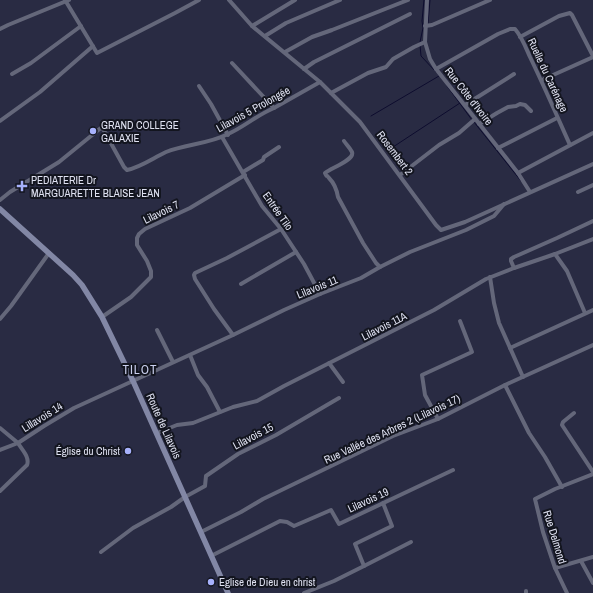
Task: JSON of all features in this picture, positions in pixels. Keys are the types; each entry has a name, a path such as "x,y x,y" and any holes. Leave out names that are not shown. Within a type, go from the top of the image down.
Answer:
{"main road":[{"name":"Route de Lilavois","path":"0,209 82,285 102,317 157,434 228,593"}],"street":[{"path":"0,29 67,0 97,53 198,0"},
{"name":"Rosembert 2","path":"229,0 252,26 320,82 360,122 441,230 444,238"},
{"path":"252,26 295,0"},
{"path":"265,36 286,23 340,0"},
{"path":"285,52 312,37 408,0"},
{"name":"Rue Côte d'Ivoire","path":"426,0 424,43 430,60 518,173 530,192"},
{"path":"425,26 490,0"},
{"path":"520,37 559,16 570,13 593,56 542,80"},
{"path":"304,69 314,62 410,14"},
{"path":"12,74 31,63 81,26"},
{"name":"Ruelle du Carénage","path":"436,69 498,34 510,29 515,29 542,80 557,118 570,145"},
{"path":"331,93 368,73 386,66 393,58 424,43"},
{"path":"0,122 40,92 93,46"},
{"path":"232,63 274,108"},
{"path":"464,105 514,74"},
{"name":"Lilavois 5 Prolongée","path":"0,200 10,192 59,162 102,127 127,170 135,168 168,151 228,135 320,82"},
{"path":"199,86 228,135"},
{"path":"479,124 508,107 520,104 525,105 532,111"},
{"path":"498,148 557,118"},
{"path":"400,175 476,119"},
{"path":"518,173 593,133"},
{"name":"Entrée Tilo","path":"222,137 262,206 281,229 320,294"},
{"path":"344,141 352,155 349,159 325,173 337,192 348,217 380,267"},
{"path":"244,173 264,160 264,157 279,147"},
{"path":"441,230 464,222 593,164"},
{"name":"Lilavois 7","path":"102,317 131,298 151,277 152,271 137,245 137,238 139,234 190,208 244,173"},
{"path":"578,192 593,185"},
{"name":"Lilavois 11","path":"132,380 233,335 284,310 361,278 410,252 466,230 494,216 504,204"},
{"path":"514,268 511,261 514,256 593,221"},
{"path":"233,335 214,309 195,279 194,274 281,229"},
{"name":"Lilavois 11A","path":"157,434 177,425 193,423 233,407 257,401 428,313 490,277 593,239"},
{"path":"241,284 296,252"},
{"path":"0,319 49,253"},
{"path":"555,254 567,271 585,313"},
{"path":"490,277 499,323 523,377"},
{"path":"510,348 593,310"},
{"path":"438,419 426,395 422,375 472,352 460,321"},
{"path":"157,330 174,362"},
{"name":"Rue Vallée des Arbres 2 (Lilavois 17)","path":"201,532 263,499 386,440 438,419 505,385 593,345"},
{"path":"190,354 198,375 207,387 220,412"},
{"path":"329,363 343,382"},
{"name":"Lillavois 14","path":"0,491 27,465 28,457 18,443 62,415 132,380"},
{"path":"505,385 528,433 536,443 562,487"},
{"name":"Lilavois 15","path":"185,497 205,486 206,476 238,454 276,435 339,398"},
{"path":"574,413 562,424 593,473"},
{"path":"0,428 18,443 0,450"},
{"name":"Lilavois 19","path":"211,556 280,521 284,521 294,526 331,510 339,524 453,470"},
{"name":"Rue Delmond","path":"567,593 555,568 543,532 535,499 593,473"},
{"path":"101,552 133,528 171,507 185,497"},
{"path":"364,566 355,544 392,526 382,503"},
{"path":"304,593 334,581 411,542"},
{"path":"555,568 593,557"},
{"path":"581,560 593,583"}],"waterway":[{"path":"420,42 423,28 422,21 424,0"},
{"path":"428,23 430,0"},
{"path":"420,45 421,56 436,72"},
{"path":"371,116 439,76"},
{"path":"447,86 472,120"},
{"path":"390,149 460,103"},
{"path":"474,122 521,181"}],"place":[{"name":"GRAND COLLEGE GALAXIE","path":"93,131"},
{"name":"PEDIATERIE Dr MARGUARETTE BLAISE JEAN","path":"22,186"},
{"name":"Église du Christ","path":"128,451"},
{"name":"Eglise de Dieu en christ","path":"211,582"}],"district":[{"name":"TILOT","path":"140,369"}]}
